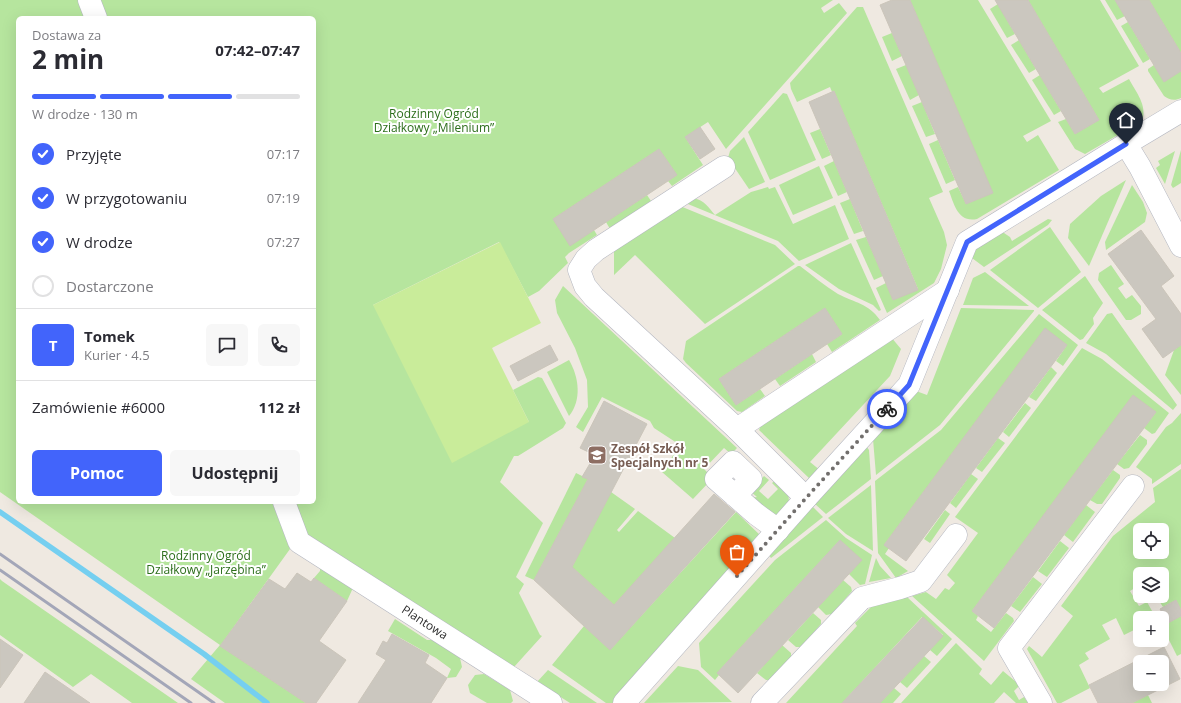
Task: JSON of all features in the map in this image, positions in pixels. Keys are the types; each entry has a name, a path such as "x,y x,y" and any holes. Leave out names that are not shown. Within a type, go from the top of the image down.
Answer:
{"street":[{"path":"89,0 95,16"},
{"path":"624,703 806,498 909,385 967,242 1126,144 1181,112"},
{"path":"1126,144 1140,167 1181,246"},
{"path":"724,166 596,250 586,259 580,270 585,286 594,297 737,429 806,498"},
{"path":"737,429 948,290"},
{"path":"1041,703 1009,648 1133,486"},
{"path":"735,496 778,530"},
{"name":"Plantowa","path":"285,504 299,542 551,703"},
{"path":"762,703 862,598 921,581 956,535"}],"green space":[{"name":"Rodzinny Ogród Działkowy „Jarzębina”","path":"0,0 82,0 88,16 16,16 16,503 0,492"},
{"name":"Rodzinny Ogród Działkowy „Milenium”","path":"98,0 833,0 821,8 824,13 839,3 847,13 726,149 708,122 685,137 703,165 672,186 668,181 677,175 659,149 553,219 570,245 594,230 597,235 569,253 565,257 568,263 539,291 528,297 499,242 373,305 529,422 513,390 538,377 542,378 566,423 563,428 518,456 514,456 500,482 543,523 516,577 524,584 519,593 540,635 542,636 514,667 305,533 293,504 316,504 316,16 104,16"},
{"path":"910,0 978,0 1051,121 1023,136 1027,142 1038,135 1059,170 977,219 965,218 961,215 955,207 949,191 958,187 966,204 992,193"},
{"path":"1028,0 1100,0 1139,66 1099,88 1103,93 1129,79 1138,94 1142,105 1142,121 1085,154 1075,149 1058,122 1066,119 1075,134 1099,120"},
{"path":"1105,0 1115,0 1125,16 1117,20"},
{"path":"1149,0 1181,0 1181,53"},
{"path":"998,4 1015,34 1007,38 990,9"},
{"path":"857,7 863,7 943,192 929,198 944,232 947,245 941,269 934,283 887,313 876,288 886,283 893,300 918,289 834,91 832,92 830,87 797,102 790,83"},
{"path":"1128,22 1150,59 1143,63 1121,26"},
{"path":"892,33 902,56 892,61 882,37"},
{"path":"1019,40 1036,69 1029,73 1011,45"},
{"path":"906,65 919,95 910,100 896,69"},
{"path":"1154,65 1164,81 1181,71 1181,98 1172,100 1164,96 1148,71 1148,69"},
{"path":"1040,75 1061,111 1054,115 1032,80"},
{"path":"783,93 787,94 816,160 770,180 748,132"},
{"path":"922,102 935,134 926,137 912,106"},
{"path":"820,129 831,155 822,159 810,133"},
{"path":"744,137 765,182 749,189 728,158 730,151"},
{"path":"938,140 955,180 946,184 929,144"},
{"path":"1181,150 1181,183 1173,188 1171,185"},
{"path":"1175,151 1165,184 1156,168 1160,165 1158,161"},
{"path":"834,161 847,192 838,196 824,166"},
{"path":"819,166 833,198 793,215 779,185"},
{"path":"1126,180 1089,266 1068,238 1070,224 1101,196"},
{"path":"1132,185 1143,202 1147,213 1145,222 1106,250 1105,242"},
{"path":"768,187 769,189 775,187 793,224 835,205 849,239 799,261 778,241 683,202 691,199 702,201 715,215 751,192"},
{"path":"647,195 651,201 610,229 606,222"},
{"path":"850,199 863,231 854,234 840,203"},
{"path":"680,206 775,245 795,264 705,324 635,255 614,275 614,249"},
{"path":"1048,219 1052,220 1048,225 984,267 972,258 979,240 1001,231 1010,237 1012,241"},
{"path":"1050,227 1081,272 1038,308 990,270"},
{"path":"866,237 883,276 874,280 856,240"},
{"path":"500,242 541,323 492,348 529,422 452,463 373,305"},
{"path":"851,243 881,310 879,311 873,305 839,289 805,265"},
{"path":"1111,265 1124,284 1118,288 1126,299 1132,295 1141,306 1141,314 1131,320 1126,320 1098,280 1099,273"},
{"path":"798,266 838,294 871,310 880,320 832,352 827,344 842,334 825,308 719,379 736,405 760,389 765,396 742,412 737,411 683,359 686,341"},
{"path":"985,272 1029,306 963,305 973,278"},
{"path":"1085,276 1103,303 1093,318 1094,324 1083,339 1080,340 1042,310"},
{"path":"563,286 737,448 731,454 724,448 704,469 710,475 710,481 693,499 662,472 680,445 654,428 650,421 602,397 583,432 576,427 588,407 587,380 575,348 557,313 555,300"},
{"path":"961,308 1034,311 940,425 876,475 873,439 916,391 927,395"},
{"path":"1112,313 1177,405 1173,410 1106,354 1086,343 1107,314"},
{"path":"1039,314 1078,345 1063,366 1056,361 1067,345 1045,329 884,545 889,548 885,554 908,571 896,578 878,553 875,481 941,430"},
{"path":"891,337 901,349 890,376 810,462 821,471 810,479 759,430 763,420"},
{"path":"1181,345 1181,395 1165,375 1174,350"},
{"path":"1082,348 1102,359 1169,413 1155,433 1152,434 1144,428 1156,412 1133,396 972,611 978,616 976,620 991,632 1006,613 1013,618 1014,621 984,661 912,596 926,592 936,599 945,588 949,590 955,583 947,575 978,533 955,517"},
{"path":"812,354 816,362 780,386 775,379"},
{"path":"569,360 575,374 578,388 576,403 569,416 547,372"},
{"path":"1051,367 1057,373 1036,401 1029,397"},
{"path":"1025,403 1031,408 1009,437 1003,432"},
{"path":"1181,413 1181,464 1152,484 1152,479 1136,467 1166,427"},
{"path":"1140,435 1147,440 1147,444 1129,468 1124,469 1117,464"},
{"path":"998,438 1005,443 982,472 976,468"},
{"path":"866,446 869,450 871,479 826,514 814,503"},
{"path":"1181,469 1181,610 1176,600 1163,607 1160,603 1169,603 1169,567 1133,567 1133,589 1130,591 1133,596 1133,603 1137,603 1139,606 1148,603 1152,611 1133,611 1133,630 1124,635 1116,618 1102,625 1110,639 1085,653 1089,659 1079,665 1090,688 1061,703 1057,703 1027,649 1029,646 1042,657 1073,616 1061,606 1113,536 1155,502 1153,488"},
{"path":"1113,470 1120,475 1120,478 1102,504 1097,504 1090,500"},
{"path":"576,473 588,479 534,580 525,576"},
{"path":"971,474 978,479 956,508 950,503"},
{"path":"764,476 769,480 759,491 768,499 778,489 772,483 777,479 787,492 789,499 787,508 775,516 748,498 757,497 750,491"},
{"path":"871,485 873,551 846,534 828,518"},
{"path":"611,492 635,509 617,530 619,532 638,511 675,538 614,605 572,567"},
{"name":"Rodzinny Ogród Działkowy „Jarzębina”","path":"17,504 273,504 290,549 220,646 306,703 225,703 191,679 220,645"},
{"path":"1086,505 1095,512 1073,542 1064,535"},
{"path":"812,506 823,517 771,558 767,553"},
{"path":"945,510 950,514 930,543 924,539"},
{"path":"736,512 761,536 615,703 606,703 552,665 584,626 610,650"},
{"path":"826,520 846,538 872,555 865,584 860,585 849,574 861,560 840,540 717,673 719,675 715,680 701,667 699,643 775,560"},
{"path":"1060,541 1069,548 1047,577 1038,571"},
{"path":"876,558 880,566 891,578 869,582"},
{"path":"324,567 353,586 347,601 314,578 320,569"},
{"path":"1033,577 1042,584 1020,612 1011,606"},
{"path":"0,579 178,703 132,703 91,674 73,687 0,635"},
{"path":"843,580 851,587 852,591 832,614 826,615 818,607"},
{"path":"907,597 952,639 937,656 930,650 943,635 922,617 842,703 786,703 857,626 855,623 872,606"},
{"path":"813,613 821,620 821,624 801,647 796,647 788,640"},
{"path":"1181,616 1181,654 1177,656 1169,640 1169,622"},
{"path":"395,619 427,640 433,640 460,658 462,667 456,677 447,678 451,669 436,658 388,631"},
{"path":"956,643 982,669 979,674 991,685 1003,671 1019,686 1014,691 1019,700 1024,697 1028,703 1016,703 1004,692 994,703 901,703"},
{"path":"782,645 791,653 791,657 770,680 766,680 757,673"},
{"path":"924,656 931,662 907,688 900,682"},
{"path":"678,666 698,670 732,702 644,703"},
{"path":"548,670 597,703 570,703 537,682"},
{"path":"484,674 510,690 513,701 511,703 487,703 470,693 468,685 475,675"},
{"path":"894,688 901,694 893,703 880,703"},
{"path":"1148,695 1152,703 1132,703"}],"building":[{"path":"892,0 910,0 993,193 966,204 880,5"},
{"path":"995,0 1028,0 1099,120 1075,134"},
{"path":"1115,0 1149,0 1181,53 1181,71 1164,82"},
{"path":"834,91 918,290 893,300 809,102"},
{"path":"700,127 715,149 700,159 685,137"},
{"path":"659,149 677,175 570,246 553,219"},
{"path":"1141,230 1174,276 1161,286 1181,314 1181,345 1163,358 1142,329 1156,319 1108,254"},
{"path":"825,308 842,334 736,405 719,379"},
{"path":"1045,328 1067,345 906,561 884,545"},
{"path":"550,345 558,360 518,381 510,366"},
{"path":"1133,395 1156,412 994,628 972,611"},
{"path":"604,401 647,424 572,567 614,605 714,494 735,512 610,650 534,580 588,479 582,477 595,455 580,448"},
{"path":"840,540 862,560 738,693 717,673"},
{"path":"297,573 311,582 314,578 347,601 319,641 346,660 316,703 306,703 220,646 269,579 285,589"},
{"path":"1176,600 1181,610 1181,616 1169,622 1169,611 1161,611 1160,609"},
{"path":"923,617 943,636 898,684 880,703 842,703"},
{"path":"392,634 429,655 425,663 447,678 431,703 358,703 386,660 376,654 383,641 387,643"},
{"path":"0,639 23,655 0,688"},
{"path":"1164,647 1168,655 1148,655"},
{"path":"1169,657 1180,679 1169,684"},
{"path":"1133,663 1133,691 1156,691 1132,703 1098,703 1089,685"},
{"path":"45,672 90,703 24,703"}],"waterway":[{"path":"0,512 204,654 267,703"}],"railway":[{"path":"0,554 214,703"},
{"path":"0,570 191,703"}],"way so far":[{"path":"737,576 887,409"}],"place":[{"name":"Zespół Szkół Specjalnych nr 5","path":"597,455"}],"route":[{"path":"887,409 909,385 967,242 1126,144"}]}
